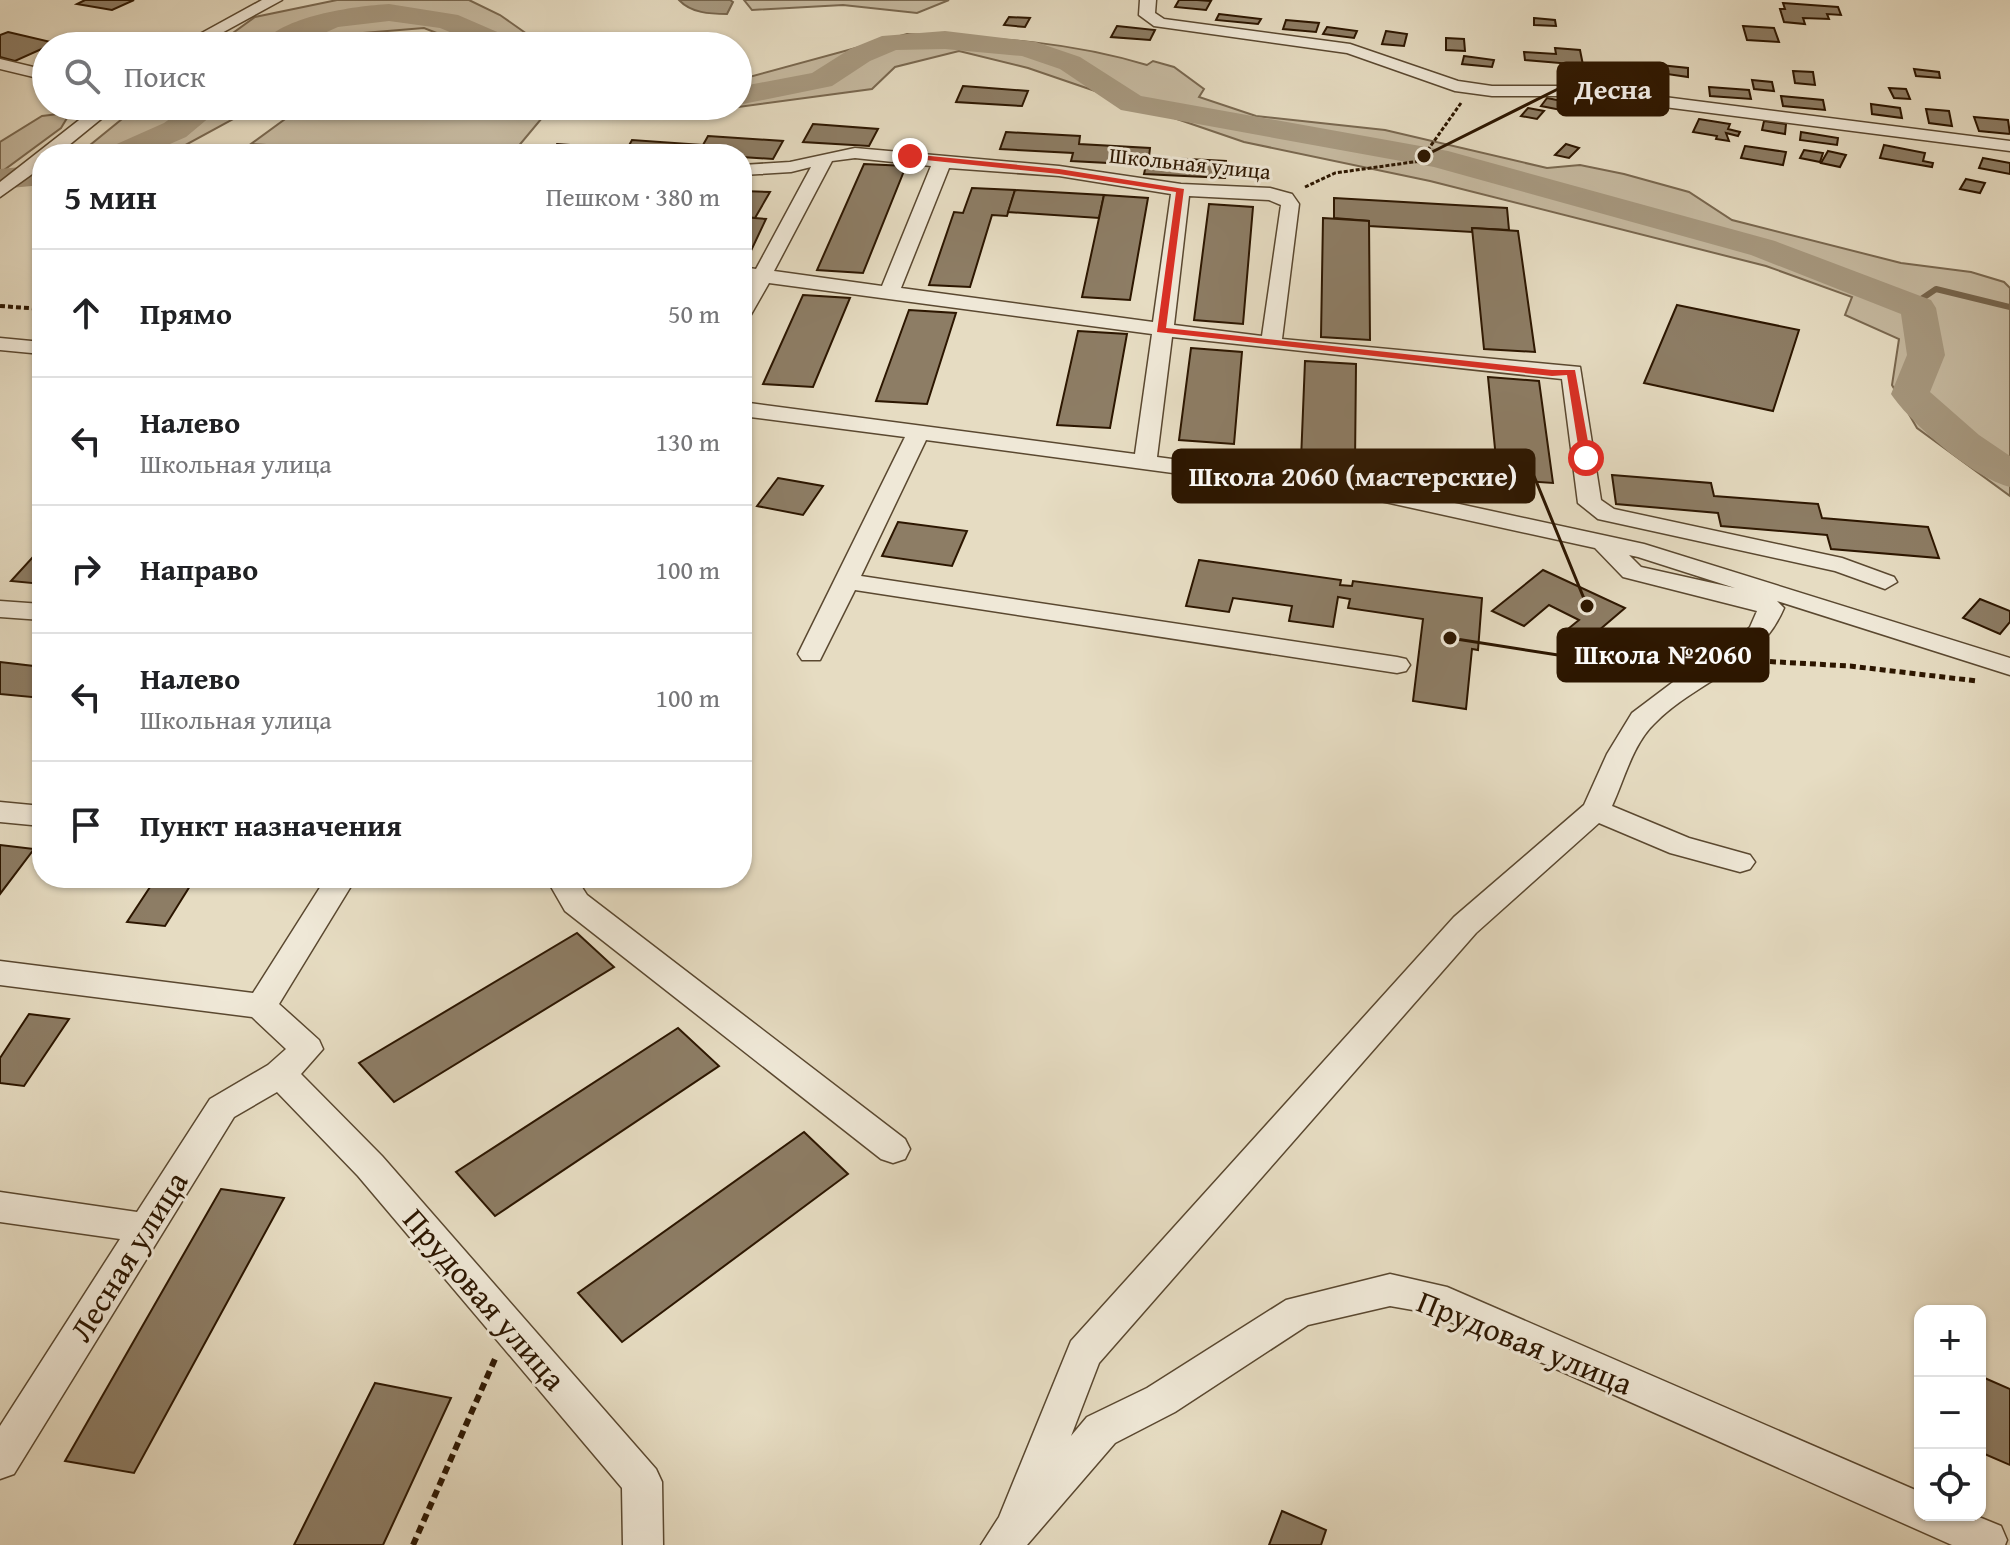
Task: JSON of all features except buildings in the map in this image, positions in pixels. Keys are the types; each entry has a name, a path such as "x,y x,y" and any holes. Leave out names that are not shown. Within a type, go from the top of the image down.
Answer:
{"street":[{"path":"213,32 274,0"},
{"path":"1148,0 1147,15 1160,23 1350,49 1455,86 1578,91 2010,146"},
{"path":"0,64 32,72"},
{"path":"60,144 90,120"},
{"name":"Школьная улица","path":"752,169 791,167 825,157 882,154 1059,171 1181,190 1285,198 1290,204 1271,344"},
{"path":"825,157 752,275 1271,344 1552,373 1572,372 1590,503 1606,514 1842,565 1885,582"},
{"path":"889,294 942,162"},
{"path":"0,191 32,166"},
{"path":"1285,198 1305,187"},
{"path":"1145,463 1181,190"},
{"path":"0,344 32,347"},
{"path":"752,410 920,430 1376,493 1644,551 1808,600 2010,667"},
{"path":"811,654 920,430"},
{"path":"1007,1537 1084,1353 1465,925 1596,810 1621,754 1642,719 1710,667 1730,659 1761,631 1771,608 1746,598 1632,572 1604,543"},
{"path":"846,581 1397,665"},
{"path":"0,609 32,611"},
{"path":"1596,810 1680,846 1740,862"},
{"path":"0,812 32,815"},
{"path":"0,973 261,1006 335,888"},
{"path":"567,888 576,903 893,1149"},
{"name":"Лесная улица","path":"0,1461 222,1108 280,1074 307,1049 261,1006"},
{"name":"Прудовая улица","path":"280,1074 370,1166 642,1482 643,1545"},
{"path":"0,1207 144,1228"},
{"name":"Прудовая улица","path":"1007,1537 1101,1430 1161,1400 1299,1311 1390,1290 1434,1298 1914,1509"},
{"path":"1941,1521 1987,1540"}],"path":[{"path":"1305,187 1335,173 1420,161 1458,112 1464,95 1476,89"},
{"path":"0,306 32,308"},
{"path":"1730,659 1850,666 1985,682"},
{"path":"413,1545 509,1327"}],"shaded area":[{"path":"337,0 469,0 500,15 524,32 434,32 424,28 375,32 234,32 255,17"},
{"path":"679,0 733,2 727,14 721,14 695,10"},
{"path":"744,0 949,0 917,13 843,5 752,10"},
{"path":"907,34 1057,45 1147,65 1153,61 1174,67 1204,89 1199,97 1256,116 1385,130 1547,168 1580,165 1624,174 1689,192 1732,220 1901,263 1971,272 2004,282 2010,288 2010,496 1917,428 1892,385 1899,339 1845,315 1852,297 1766,266 1430,181 1244,142 1028,68 959,51 895,67 872,89 752,105 752,76"},
{"path":"36,120 66,120 61,128 39,144 32,144 32,149 0,173 0,142"},
{"path":"121,120 231,120 187,144 91,144"},
{"path":"284,120 540,120 520,144 251,144"}],"waterway":[{"path":"300,32 360,14 389,13 448,21 477,32"},
{"path":"752,93 821,80 860,55 892,42 945,40 1026,48 1070,63 1132,104 1437,158 1763,248 1918,308 1926,355 1910,394 1965,444 2010,475"},
{"path":"144,144 189,120"},
{"path":"0,179 32,176"},
{"path":"1911,306 1936,289 2010,307"}],"place":[{"name":"Десна","path":"1424,156"},
{"name":"Школа 2060 (мастерские)","path":"1587,606"},
{"name":"Школа №2060","path":"1450,638"}],"route":[{"path":"910,156 942,162 1059,171 1181,190 1161,330 1552,373 1572,372 1586,458"}]}
